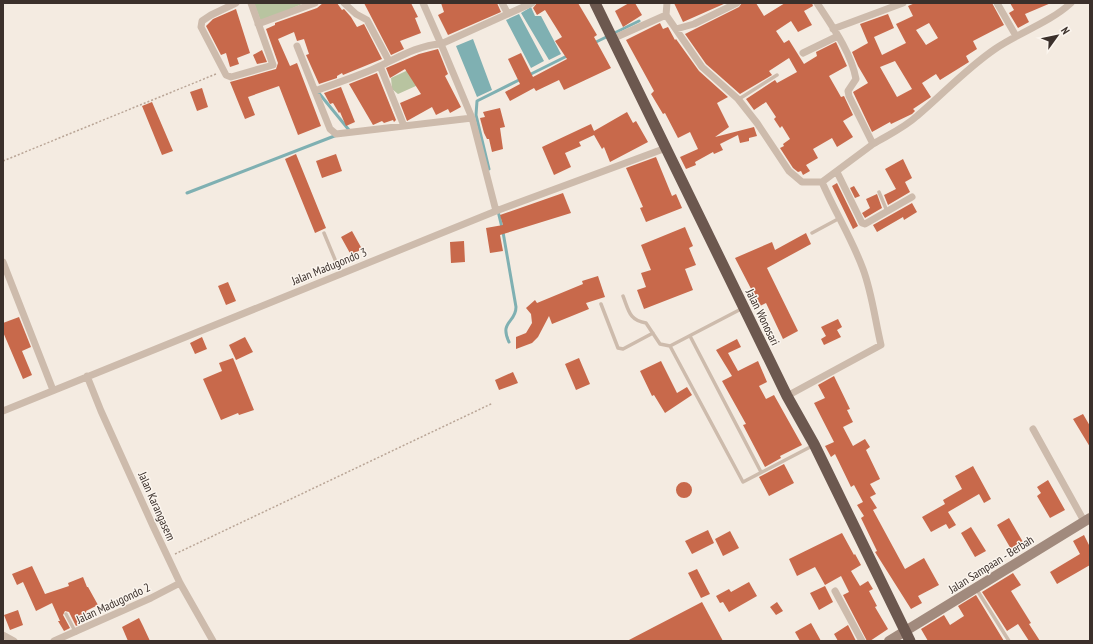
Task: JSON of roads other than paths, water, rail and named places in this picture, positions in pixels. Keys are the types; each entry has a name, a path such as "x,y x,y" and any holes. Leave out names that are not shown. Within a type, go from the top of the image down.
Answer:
{"highway":[{"name":"Jalan Wonosari","path":"595,3 787,396 814,444 908,636"}],"main road":[{"name":"Jalan Sampaan - Berbah","path":"888,641 908,636 976,589 1087,520"}],"street":[{"path":"236,3 202,21 201,27 226,75 231,77 273,65 251,3"},
{"path":"258,24 315,3"},
{"path":"344,3 356,14 366,20 389,61"},
{"path":"423,3 472,117 496,211"},
{"path":"502,3 508,14"},
{"path":"315,91 380,66 425,46 441,44 532,3"},
{"path":"666,3 666,15 702,67 738,99 757,123 794,176 802,182 822,182 873,144 902,128 994,49 1055,16 1071,3"},
{"path":"676,29 694,24 737,3"},
{"path":"817,3 838,36 855,72 856,78 848,91 848,96 873,144"},
{"path":"833,29 883,7 903,3"},
{"path":"997,3 1016,36"},
{"path":"611,36 666,15"},
{"path":"803,53 838,36"},
{"path":"297,46 330,128 336,134 472,117"},
{"path":"380,66 404,126"},
{"name":"Jalan Madugondo 3","path":"3,411 496,211 666,148"},
{"path":"837,172 862,223 865,224 912,197"},
{"path":"787,396 881,345 864,271 851,239 838,218 822,182"},
{"path":"3,262 53,390"},
{"name":"Jalan Karangasem","path":"87,376 101,411 168,557 180,582 213,641"},
{"path":"1033,429 1087,520"},
{"name":"Jalan Madugondo 2","path":"54,641 76,633 180,582"},
{"path":"835,591 862,641"}],"lane":[{"path":"738,99 778,75"},
{"path":"879,192 888,211"},
{"path":"812,233 838,218"},
{"path":"324,233 341,274"},
{"path":"623,296 633,318 637,322 646,323 660,344 670,346 744,308"},
{"path":"601,304 618,348 623,349 653,333"},
{"path":"690,336 761,472"},
{"path":"670,346 743,482 814,444"},
{"path":"976,589 1009,641"},
{"path":"66,614 76,633"}],"water":[{"path":"531,7 535,16 541,16 561,54 549,60 521,13"},
{"path":"519,14 544,61 531,68 506,20"},
{"path":"473,39 492,90 477,97 456,46"}],"waterway":[{"path":"594,43 639,21"},
{"path":"529,75 569,55"},
{"path":"489,169 476,115 477,101 521,79"},
{"path":"318,92 349,130"},
{"path":"187,193 337,135"},
{"path":"498,211 516,307 514,316 506,330 506,335 509,342"}]}
